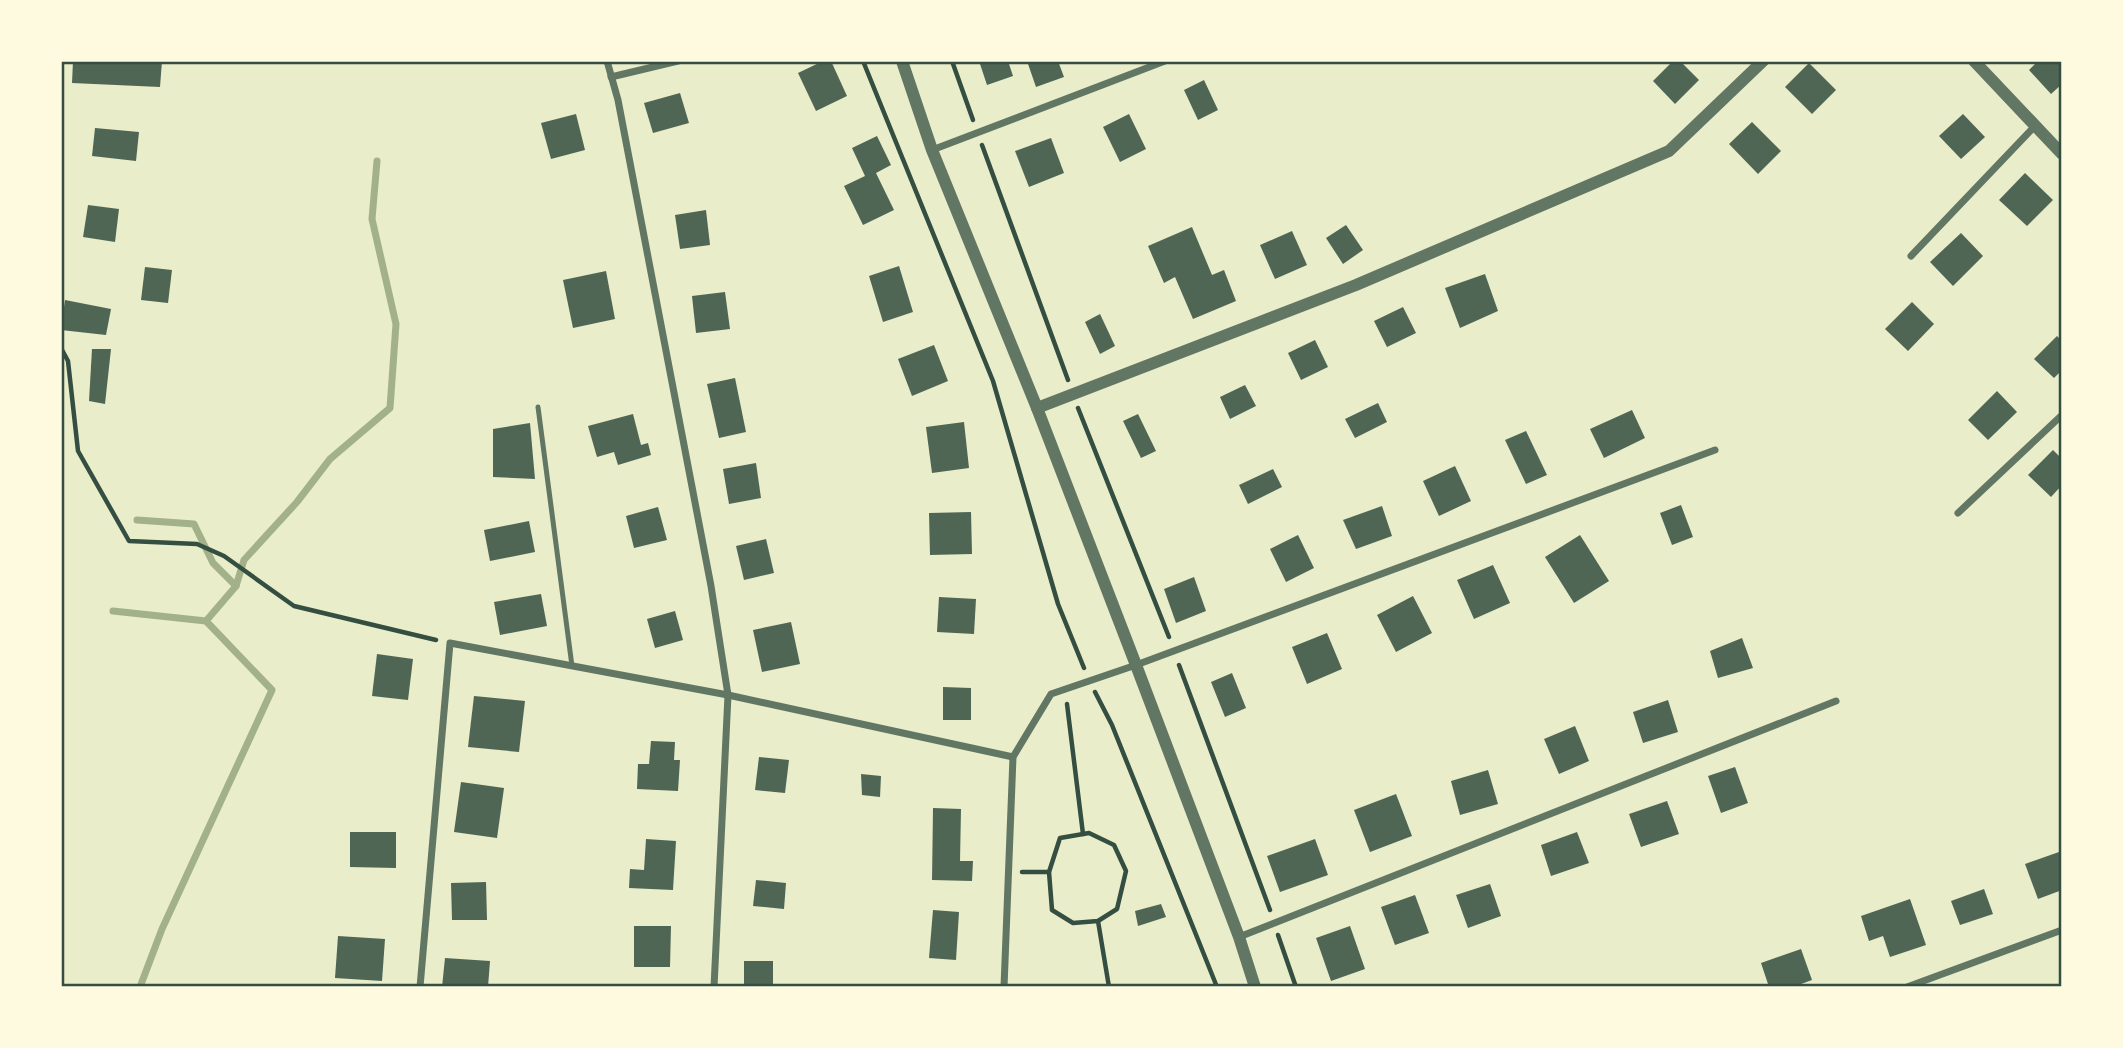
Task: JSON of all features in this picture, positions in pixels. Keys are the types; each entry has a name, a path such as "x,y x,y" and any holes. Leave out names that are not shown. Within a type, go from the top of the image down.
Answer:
{"street":[{"path":"607,61 618,100 711,586 728,695 714,987"},
{"path":"611,77 678,61"},
{"path":"902,61 932,150 1037,408 1239,937 1255,987"},
{"path":"932,150 1166,61"},
{"path":"1037,408 1356,285 1669,151 1763,61"},
{"path":"1974,61 2062,154"},
{"path":"1911,256 2035,126"},
{"path":"1958,513 2062,415"},
{"path":"1004,987 1013,757 1051,694 1716,450"},
{"path":"420,987 450,643 728,695 1013,757"},
{"path":"1239,937 1836,701"},
{"path":"1907,987 2062,930"}],"lane":[{"path":"538,407 572,666"}],"path":[{"path":"863,61 993,381 1058,604 1090,681 1112,725 1216,987"},
{"path":"952,61 1073,394 1174,651 1275,923 1296,987"},
{"path":"61,348 68,361 78,451 129,541 197,544 224,556 294,606 450,643"},
{"path":"1066,689 1083,834"},
{"path":"1089,833 1114,845 1126,871 1117,909 1098,921 1073,923 1052,910 1049,873 1060,838 1083,834 1089,833"},
{"path":"1009,871 1049,873"},
{"path":"1098,921 1109,987"}],"building":[{"path":"73,61 162,61 160,87 72,83"},
{"path":"823,61 831,61 847,96 816,111 798,73"},
{"path":"979,61 1008,61 1013,76 987,85"},
{"path":"1027,61 1058,61 1064,77 1036,87"},
{"path":"1673,61 1680,61 1699,80 1675,104 1653,81"},
{"path":"2038,61 2062,61 2062,84 2051,94 2029,70"},
{"path":"1809,63 1836,90 1812,114 1785,87"},
{"path":"1204,80 1218,110 1198,120 1184,90"},
{"path":"680,93 689,123 653,133 644,103"},
{"path":"576,114 585,150 551,159 541,123"},
{"path":"1129,114 1146,149 1120,162 1103,127"},
{"path":"1963,114 1985,137 1961,159 1939,136"},
{"path":"1752,122 1781,151 1758,174 1729,144"},
{"path":"95,128 139,132 136,161 92,156"},
{"path":"877,136 891,165 876,173 894,210 863,225 844,186 865,176 852,148"},
{"path":"1051,138 1064,173 1029,187 1015,151"},
{"path":"2025,173 2053,200 2027,226 1999,200"},
{"path":"88,205 119,209 115,242 83,237"},
{"path":"706,210 710,245 680,249 675,215"},
{"path":"1346,225 1363,250 1343,264 1326,238"},
{"path":"1192,227 1212,275 1224,270 1236,301 1193,319 1175,277 1164,283 1148,246"},
{"path":"1292,231 1307,265 1275,279 1260,245"},
{"path":"1961,233 1983,256 1953,286 1930,262"},
{"path":"899,266 913,312 883,322 869,276"},
{"path":"145,267 172,270 168,303 141,300"},
{"path":"606,271 615,319 573,328 563,280"},
{"path":"1485,274 1498,311 1460,328 1445,288"},
{"path":"725,292 730,329 696,333 692,296"},
{"path":"65,300 111,309 106,335 61,330"},
{"path":"1912,302 1934,324 1908,351 1885,329"},
{"path":"1403,307 1416,333 1387,347 1374,321"},
{"path":"1100,314 1115,346 1100,354 1085,322"},
{"path":"2057,336 2062,341 2062,370 2054,378 2034,359"},
{"path":"1315,340 1328,367 1301,380 1288,353"},
{"path":"934,345 948,381 912,396 898,359"},
{"path":"92,349 111,349 105,404 89,401"},
{"path":"735,378 746,432 719,438 707,384"},
{"path":"1245,385 1256,406 1230,419 1220,397"},
{"path":"1997,391 2017,412 1988,440 1968,420"},
{"path":"1378,403 1387,422 1355,438 1345,419"},
{"path":"1632,410 1645,438 1604,458 1590,429"},
{"path":"633,414 641,445 648,443 651,455 618,465 614,452 597,457 588,426"},
{"path":"1138,414 1156,451 1141,458 1123,421"},
{"path":"964,422 969,468 932,473 926,427"},
{"path":"530,423 535,479 493,477 493,429"},
{"path":"1526,431 1547,475 1526,484 1505,440"},
{"path":"2053,450 2062,459 2062,485 2051,497 2028,475"},
{"path":"756,463 761,498 729,504 723,469"},
{"path":"1455,466 1471,501 1439,516 1423,481"},
{"path":"1273,469 1282,487 1248,504 1239,485"},
{"path":"1681,505 1693,537 1672,545 1660,513"},
{"path":"1382,506 1392,536 1356,549 1343,520"},
{"path":"658,507 667,540 634,548 626,516"},
{"path":"971,512 972,554 930,555 929,513"},
{"path":"529,521 535,552 490,561 484,530"},
{"path":"1298,535 1314,568 1286,582 1270,549"},
{"path":"1580,535 1609,581 1574,603 1545,557"},
{"path":"766,539 774,573 744,580 736,546"},
{"path":"1493,565 1510,603 1474,619 1457,580"},
{"path":"1194,577 1206,611 1176,623 1164,589"},
{"path":"541,594 547,626 500,635 494,602"},
{"path":"1413,596 1432,633 1396,652 1377,615"},
{"path":"939,597 976,599 974,634 937,632"},
{"path":"675,611 683,640 655,648 647,619"},
{"path":"791,622 800,664 762,672 753,630"},
{"path":"1327,633 1342,669 1307,684 1292,647"},
{"path":"1742,638 1753,668 1718,678 1710,651"},
{"path":"377,654 413,659 408,700 372,696"},
{"path":"1232,673 1246,708 1225,717 1211,682"},
{"path":"943,687 971,688 971,720 943,720"},
{"path":"474,696 525,701 519,752 468,747"},
{"path":"1668,700 1678,732 1643,743 1633,712"},
{"path":"1575,726 1589,761 1559,774 1544,739"},
{"path":"651,741 675,742 674,760 680,760 678,791 637,789 638,764 649,764"},
{"path":"759,757 789,760 785,793 755,790"},
{"path":"1735,767 1748,803 1721,813 1708,776"},
{"path":"1488,770 1498,804 1460,815 1451,781"},
{"path":"861,774 881,776 880,797 862,795"},
{"path":"461,782 504,788 497,838 454,832"},
{"path":"1396,794 1412,836 1370,852 1354,810"},
{"path":"1667,801 1679,834 1641,847 1629,814"},
{"path":"933,808 961,809 960,861 973,861 972,881 932,880"},
{"path":"350,832 396,832 396,868 350,867"},
{"path":"1577,832 1589,863 1551,876 1541,845"},
{"path":"646,839 676,841 673,890 629,888 630,869 644,870"},
{"path":"1315,839 1328,875 1280,892 1267,856"},
{"path":"2059,852 2062,859 2062,890 2038,899 2025,864"},
{"path":"756,880 786,883 784,909 753,906"},
{"path":"486,882 487,920 452,920 451,883"},
{"path":"1490,884 1501,916 1468,928 1456,895"},
{"path":"1984,889 1993,914 1960,925 1951,901"},
{"path":"1415,895 1429,933 1395,945 1381,907"},
{"path":"1910,899 1926,945 1890,957 1883,936 1869,941 1861,916"},
{"path":"1161,904 1166,917 1138,926 1135,911"},
{"path":"933,910 959,912 956,960 929,958"},
{"path":"634,926 671,926 670,967 634,967"},
{"path":"1350,926 1365,969 1331,981 1316,938"},
{"path":"338,936 385,939 382,981 335,978"},
{"path":"1801,949 1812,980 1793,987 1769,987 1761,963"},
{"path":"445,958 490,961 488,987 442,987"},
{"path":"744,961 773,961 773,987 744,987"}],"waterway":[{"path":"140,987 162,929 272,690 206,621 236,586 244,560 297,502 330,459 390,408 396,324 372,219 377,161"},
{"path":"137,520 194,524 213,563 236,586"},
{"path":"113,611 206,621"}]}
